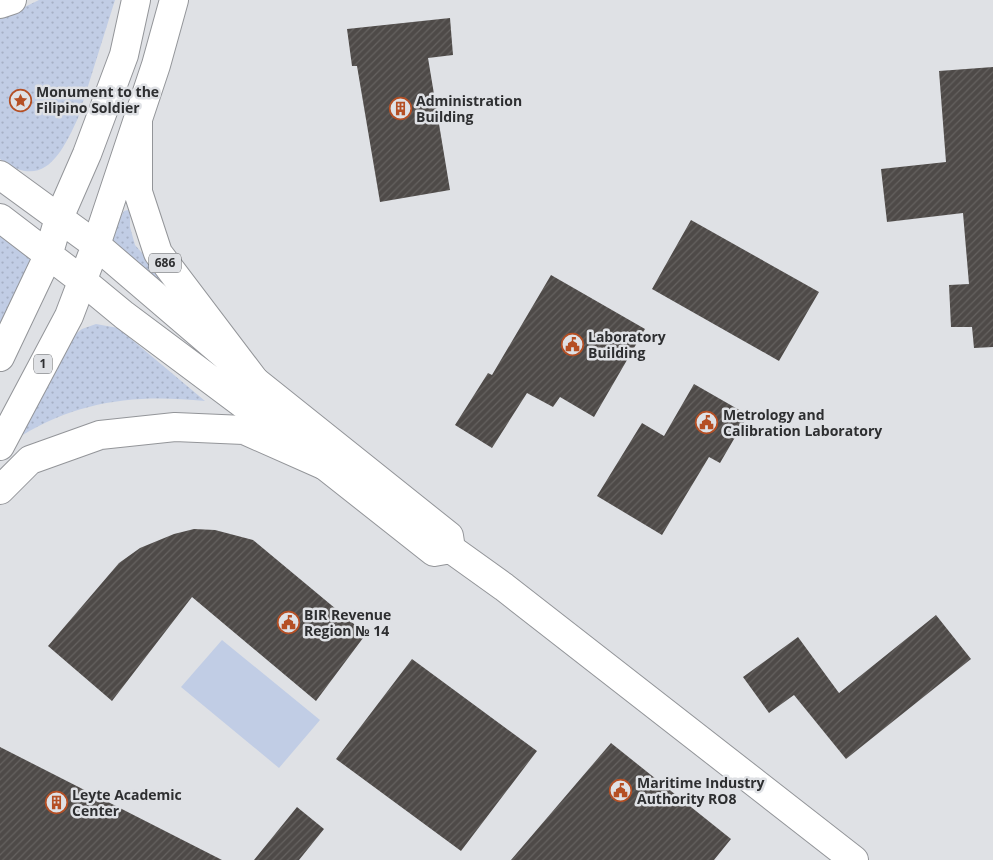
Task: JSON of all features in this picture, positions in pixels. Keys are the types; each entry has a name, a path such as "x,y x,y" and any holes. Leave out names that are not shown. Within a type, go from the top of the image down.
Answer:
{"main road":[{"path":"0,4 12,0"},
{"path":"0,357 48,256 59,218 87,154 124,55 136,0"},
{"name":"686","path":"174,0 138,121 96,245 255,381 449,536 451,550"},
{"name":"686","path":"138,121 138,192 158,253 255,381"},
{"path":"0,175 96,245 84,282 0,218"},
{"name":"686","path":"84,282 124,315 323,465 434,552 451,550 504,587 854,860"},
{"name":"1","path":"0,446 69,316 84,282"},
{"path":"0,490 30,460 100,435 175,426 244,430 323,465"}],"shaded area":[{"path":"39,0 115,0 72,132 65,145 49,164 39,170 28,171 15,168 0,159 0,19"},
{"path":"130,210 130,227 135,245 176,292 138,268 107,241 124,211"},
{"path":"0,231 31,257 33,267 0,340"},
{"path":"96,324 118,328 205,401 156,398 110,402 65,414 21,436 69,339 82,329"},
{"path":"222,640 320,720 279,768 181,687"}],"building":[{"name":"Administration Building","path":"450,18 453,55 428,58 450,190 380,202 357,66 352,66 347,29"},
{"path":"993,67 993,347 974,348 972,327 951,327 949,285 969,284 963,213 887,222 881,169 946,162 939,71"},
{"path":"691,220 819,292 779,361 652,289"},
{"name":"Laboratory Building","path":"551,275 645,329 594,417 560,397 553,407 527,393 492,448 455,425 488,373 492,375"},
{"path":"694,384 748,415 720,463 709,457 662,535 597,496 642,423 664,436"},
{"name":"BIR Revenue Region № 14","path":"194,529 215,530 253,540 366,634 316,701 192,597 112,701 48,646 119,563 140,548 174,534"},
{"path":"936,615 971,659 846,759 794,695 769,713 743,677 798,637 839,693"},
{"path":"412,659 537,751 461,851 336,759"},
{"name":"Maritime Industry Authority RO8","path":"611,743 731,839 714,860 511,860"},
{"name":"Leyte Academic Center","path":"0,747 222,860 0,860"},
{"path":"297,807 324,829 299,860 254,860"}],"place":[{"name":"Monument to the Filipino Soldier","path":"20,100"},
{"name":"Administration Building","path":"400,109"},
{"name":"Laboratory Building","path":"572,345"},
{"name":"Metrology and Calibration Laboratory","path":"707,423"},
{"name":"BIR Revenue Region № 14","path":"288,623"},
{"name":"Maritime Industry Authority RO8","path":"621,791"},
{"name":"Leyte Academic Center","path":"56,803"}]}
